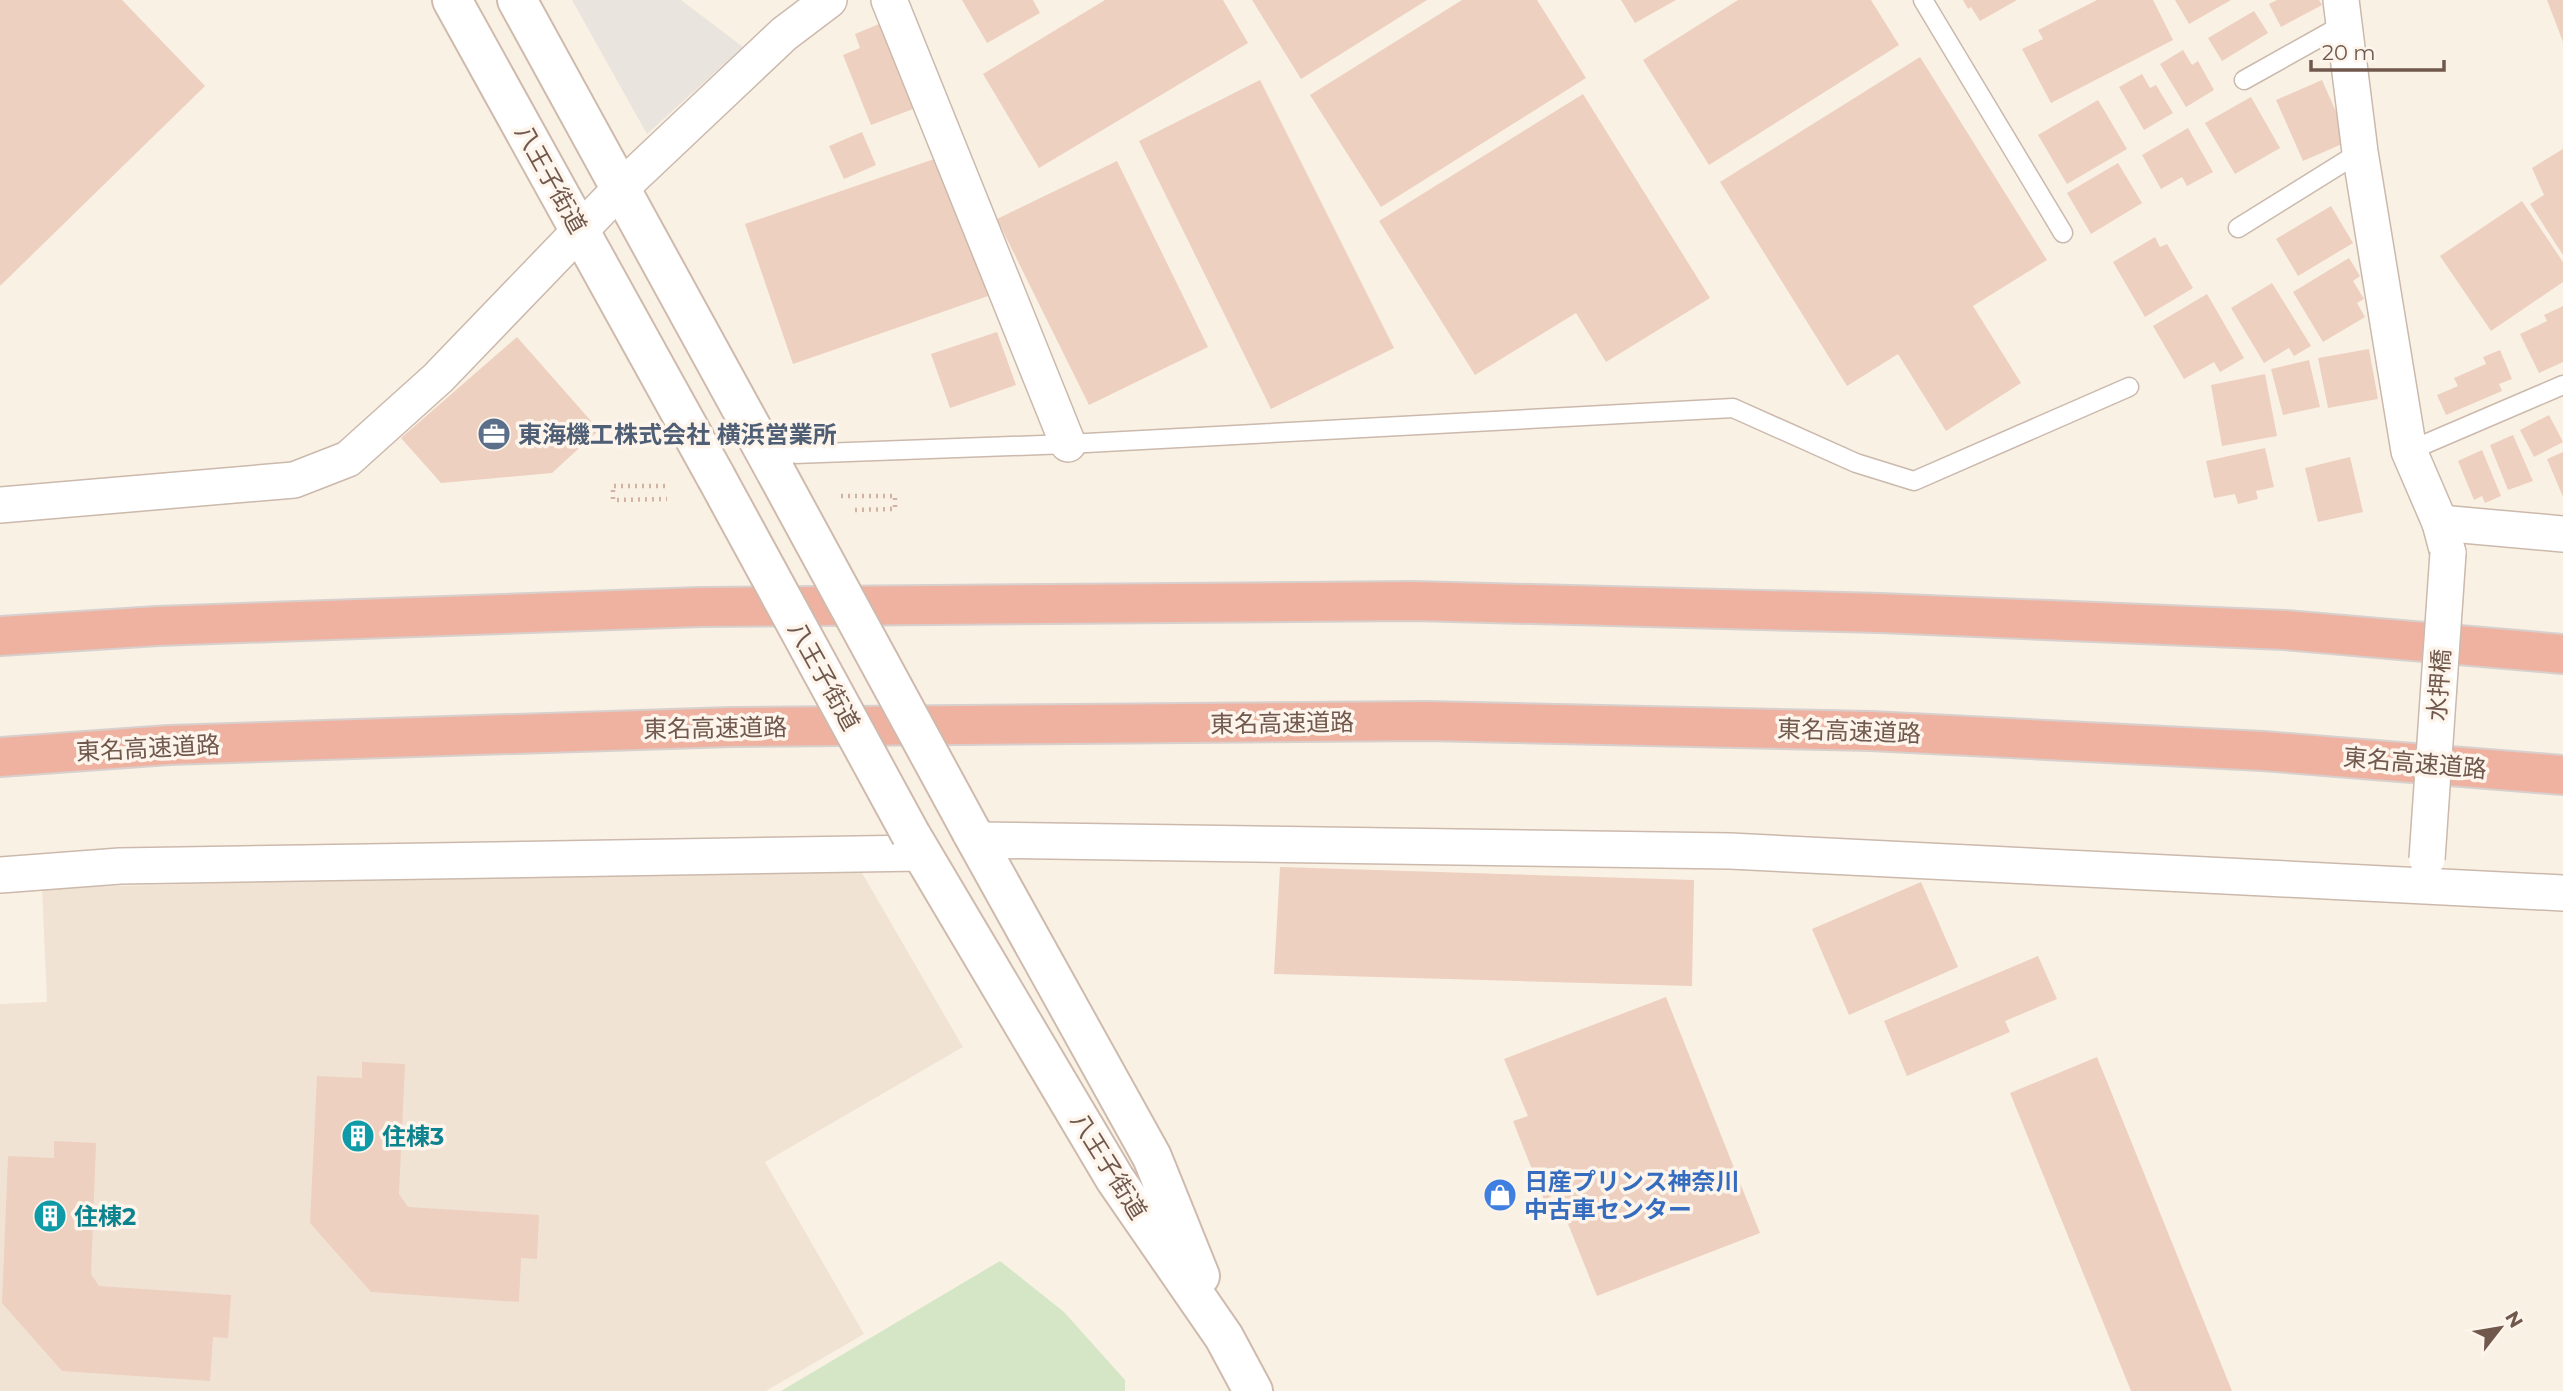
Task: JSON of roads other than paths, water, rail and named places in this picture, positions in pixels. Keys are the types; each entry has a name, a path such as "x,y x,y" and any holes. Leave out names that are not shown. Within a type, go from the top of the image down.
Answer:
{"highway":[{"path":"0,636 158,626 700,607 1414,601 1880,612 2271,629 2563,654"},
{"name":"東名高速道路","path":"0,757 169,745 732,727 1427,721 1871,731 2263,751 2563,775"}],"street":[{"name":"八王子街道","path":"452,0 916,844 1115,1180 1224,1337"},
{"name":"八王子街道","path":"517,0 1152,1157 1224,1337 1253,1391"},
{"path":"0,505 294,480 348,459 438,378 621,188 784,34 829,0"},
{"path":"889,0 1068,444"},
{"path":"2343,12 2360,152 2409,451 2444,538 2563,534"},
{"name":"水押橋","path":"2426,872 2444,538"},
{"path":"973,835 1730,851 2426,872 2563,893"},
{"path":"0,875 120,866 916,844"}],"lane":[{"path":"1923,0 2063,233"},
{"path":"2244,80 2343,12"},
{"path":"2238,228 2360,152"},
{"path":"2409,451 2563,384"},
{"path":"771,463 1733,408 1856,463 1914,481 2129,387"}],"place":[{"name":"東海機工株式会社 横浜営業所","path":"494,434"},
{"name":"住棟3","path":"358,1136"},
{"name":"日産プリンス神奈川 中古車センター","path":"1500,1195"},
{"name":"住棟2","path":"50,1216"}]}
